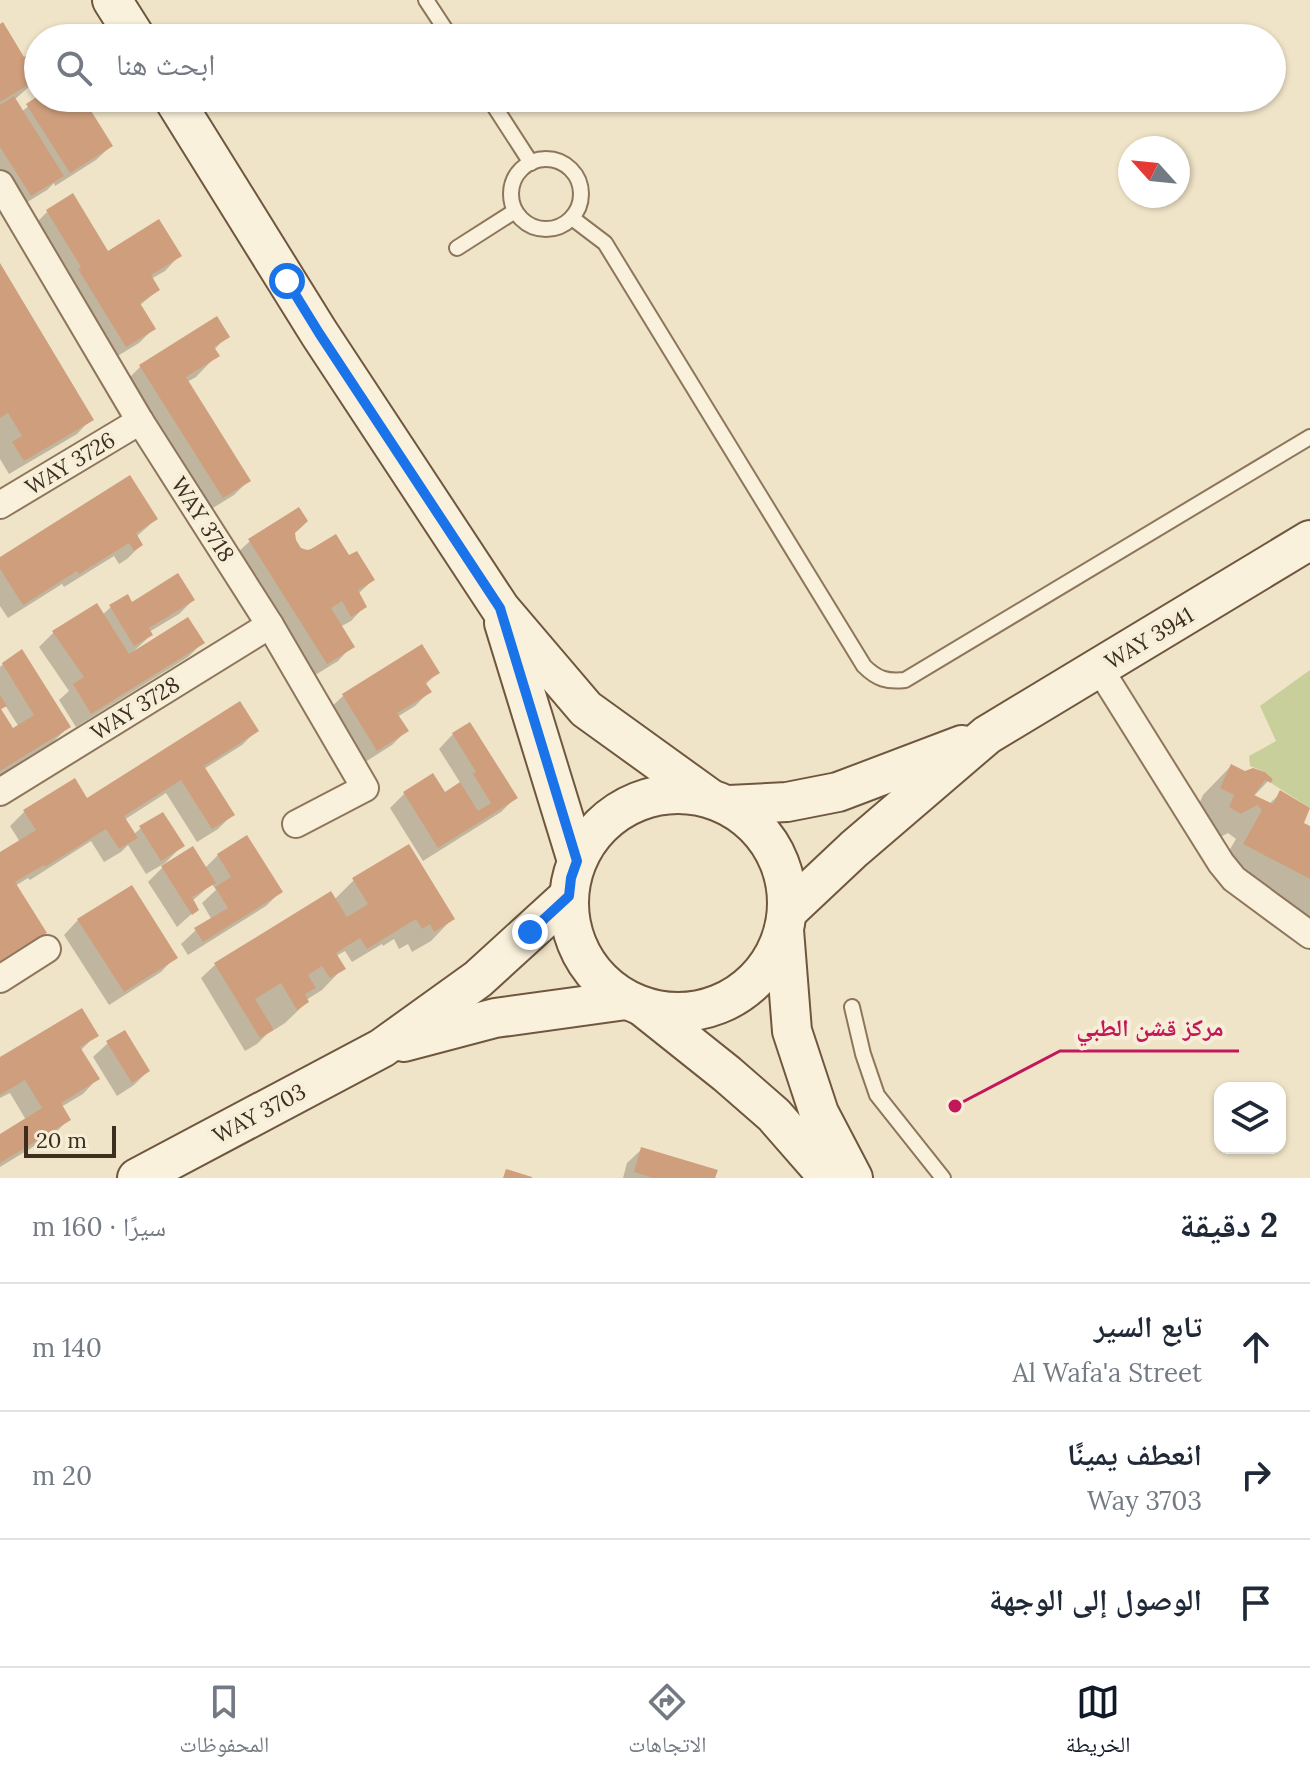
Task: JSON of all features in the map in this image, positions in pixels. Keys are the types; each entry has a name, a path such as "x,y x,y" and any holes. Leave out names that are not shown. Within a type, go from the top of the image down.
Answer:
{"street":[{"path":"112,0 127,24"},
{"path":"182,112 319,333 500,608 586,709 755,824 774,850 785,880 792,1031 819,1113 853,1178"},
{"name":"WAY 3718","path":"4,201 270,625 365,788 296,824"},
{"name":"WAY 3726","path":"0,505 140,421"},
{"name":"WAY 3941","path":"786,921 854,849 987,735 1310,540"},
{"path":"500,608 573,879 571,927 582,956 601,982 727,1074 774,1115 829,1178"},
{"name":"WAY 3728","path":"0,792 270,625"},
{"path":"1099,668 1221,863 1234,879 1310,935"},
{"name":"WAY 3941","path":"718,801 787,802 838,792 987,735"},
{"path":"573,879 593,834 616,812 645,798 676,793 718,801"},
{"name":"WAY 3703","path":"137,1178 382,1048 478,979 573,879"},
{"path":"634,1004 678,1013 714,1006 745,989 770,963 786,921"},
{"path":"0,979 47,949"},
{"name":"WAY 3703","path":"382,1048 495,1018 634,1004"}],"lane":[{"path":"426,0 442,24"},
{"path":"498,112 531,163"},
{"path":"541,159 562,163 577,178 581,199 578,209 564,225 553,229 531,226 515,211 511,189 521,169 531,163 541,159"},
{"path":"457,248 515,211"},
{"path":"572,218 605,243 864,666 875,677 890,681 905,680 1310,437"},
{"path":"852,1007 877,1095 943,1178"}],"green space":[{"path":"1310,670 1310,808 1271,783 1273,779 1265,772 1250,766 1249,756 1276,741 1260,706"}],"building":[{"path":"3,22 24,57 24,87 0,102 0,24"},
{"path":"14,96 64,176 31,196 0,147 0,105"},
{"path":"31,112 92,112 113,146 70,173"},
{"path":"73,193 108,251 159,219 182,256 151,275 160,290 140,303 156,329 126,347 46,210"},
{"path":"0,263 94,420 24,461 12,442 22,436 8,413 0,418"},
{"path":"217,316 230,337 214,347 220,356 186,377 251,481 223,498 139,365"},
{"path":"130,475 158,519 136,533 143,545 134,551 129,543 23,605 0,569 0,557"},
{"path":"299,507 308,521 295,533 301,548 311,549 336,534 349,555 357,551 375,580 358,590 367,607 351,617 342,601 331,608 355,647 327,664 248,539"},
{"path":"178,573 195,600 149,628 153,635 134,646 109,605 128,594 132,602"},
{"path":"97,603 129,654 188,617 205,643 91,714 73,684 84,677 52,631"},
{"path":"422,644 440,673 425,682 432,692 397,713 409,731 377,751 342,694"},
{"path":"22,649 71,727 0,771 0,695 7,706 1,709 13,728 34,715 2,663"},
{"path":"240,701 259,731 204,766 235,815 212,829 181,780 124,816 138,838 119,849 106,829 15,882 47,933 0,963 0,852 36,830 23,810 75,778 87,798"},
{"path":"470,722 518,798 438,848 403,792 433,773 445,792 460,782 478,811 491,803 452,733"},
{"path":"1231,764 1245,771 1253,768 1265,772 1273,779 1271,783 1265,780 1254,795 1273,804 1280,790 1310,808 1304,823 1310,826 1310,879 1243,844 1262,810 1257,805 1241,814 1229,807 1234,795 1220,788"},
{"path":"163,812 185,846 161,861 139,826"},
{"path":"247,835 283,892 203,942 194,928 228,908 215,887 231,877 217,854"},
{"path":"409,844 455,919 434,932 430,924 422,929 416,919 367,949 360,938 336,953 346,969 330,978 322,966 308,975 316,988 305,994 309,1002 297,1010 281,983 255,999 274,1030 260,1038 214,963 331,891 347,917 368,904 352,878"},
{"path":"193,846 216,883 192,897 199,910 192,915 161,866"},
{"path":"132,885 178,958 124,992 77,919"},
{"path":"82,1008 99,1036 80,1047 100,1079 61,1103 71,1120 0,1163 0,1134 42,1108 25,1080 0,1095 0,1057"},
{"path":"125,1030 150,1071 132,1083 106,1041"},
{"path":"641,1147 718,1170 715,1178 653,1178 634,1172"},
{"path":"506,1169 532,1177 532,1178 503,1178"}],"place":[{"name":"مركز قشن الطبي","path":"955,1106"}],"route":[{"path":"287,281 500,608 577,861 569,896 530,932"}]}
